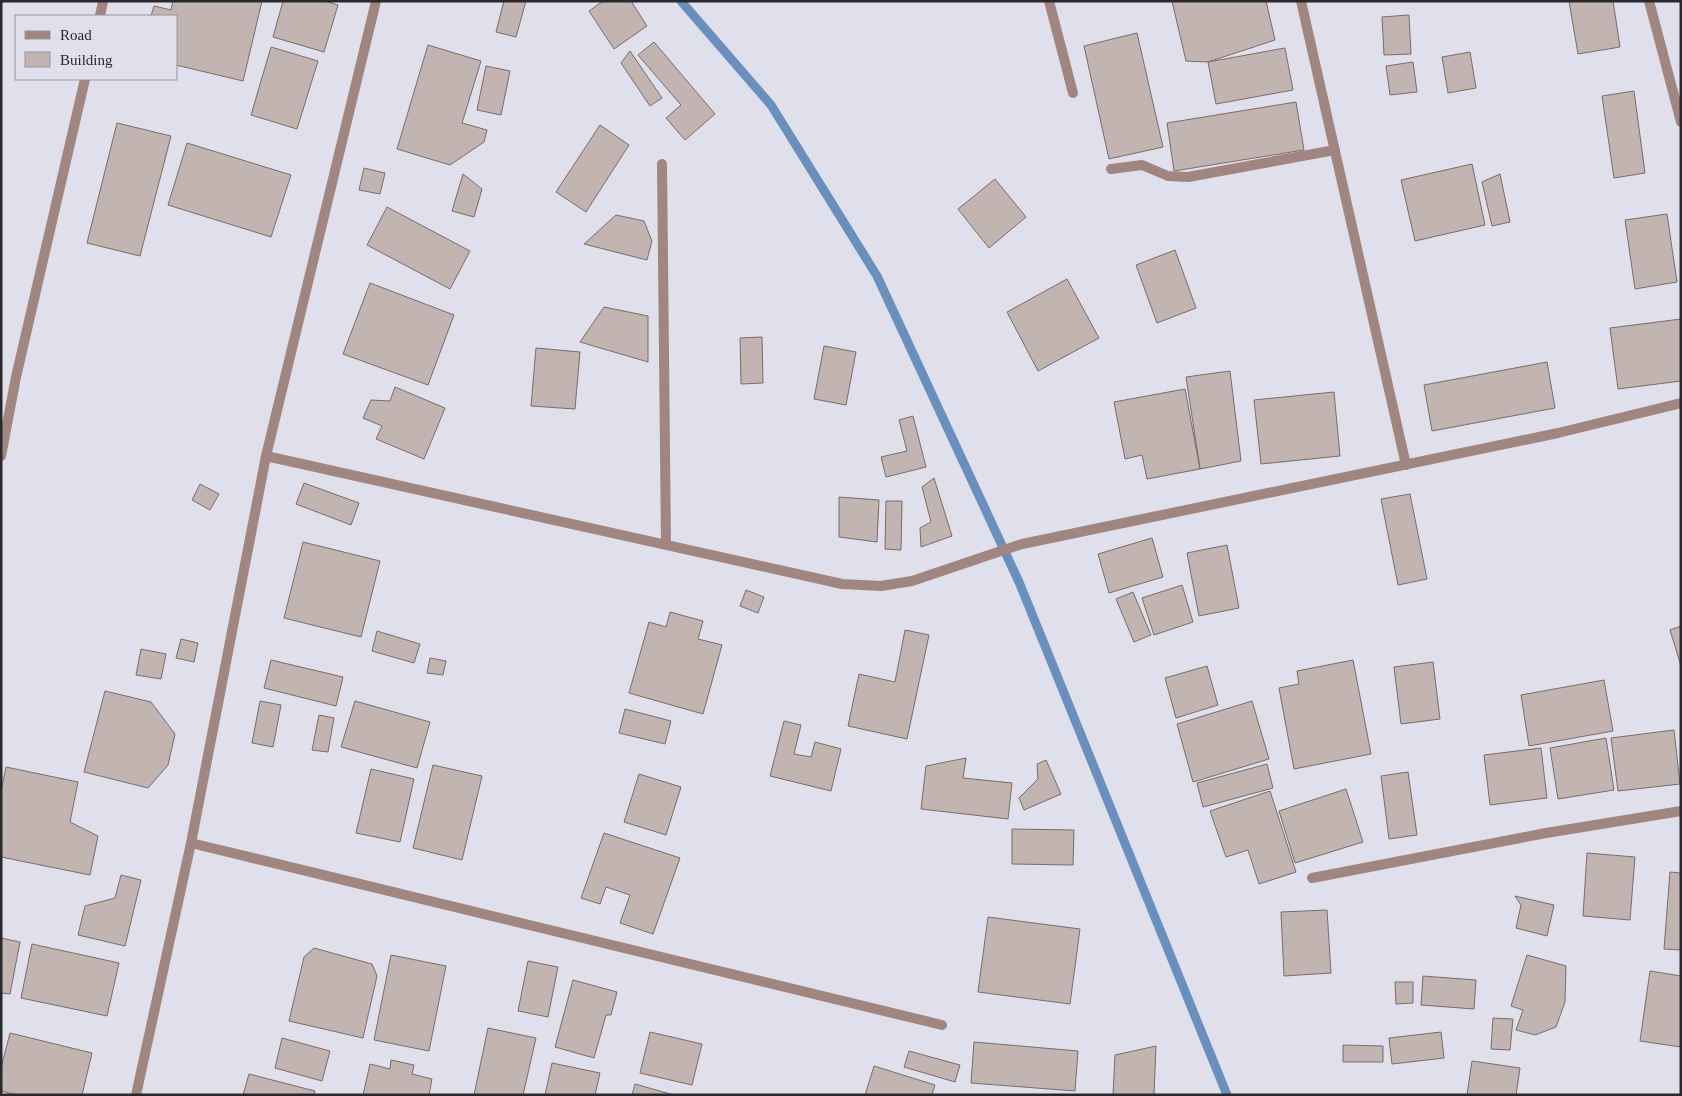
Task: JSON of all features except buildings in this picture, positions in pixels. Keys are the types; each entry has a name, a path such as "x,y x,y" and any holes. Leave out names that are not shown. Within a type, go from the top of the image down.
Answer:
{"street":[{"path":"100,15 103,1"},
{"path":"136,1095 191,843 266,456 376,1"},
{"path":"1049,1 1073,94"},
{"path":"1301,1 1406,465"},
{"path":"1649,1 1681,122"},
{"path":"1,456 16,377 85,80"},
{"path":"1111,169 1142,165 1168,176 1188,177 1335,150"},
{"path":"662,164 666,545"},
{"path":"266,456 842,584 881,586 912,581 1022,544 1558,433 1681,403"},
{"path":"1312,878 1546,833 1681,811"},
{"path":"191,843 942,1025"}],"waterway":[{"path":"681,1 771,105 877,276 1019,582 1227,1095"}]}
